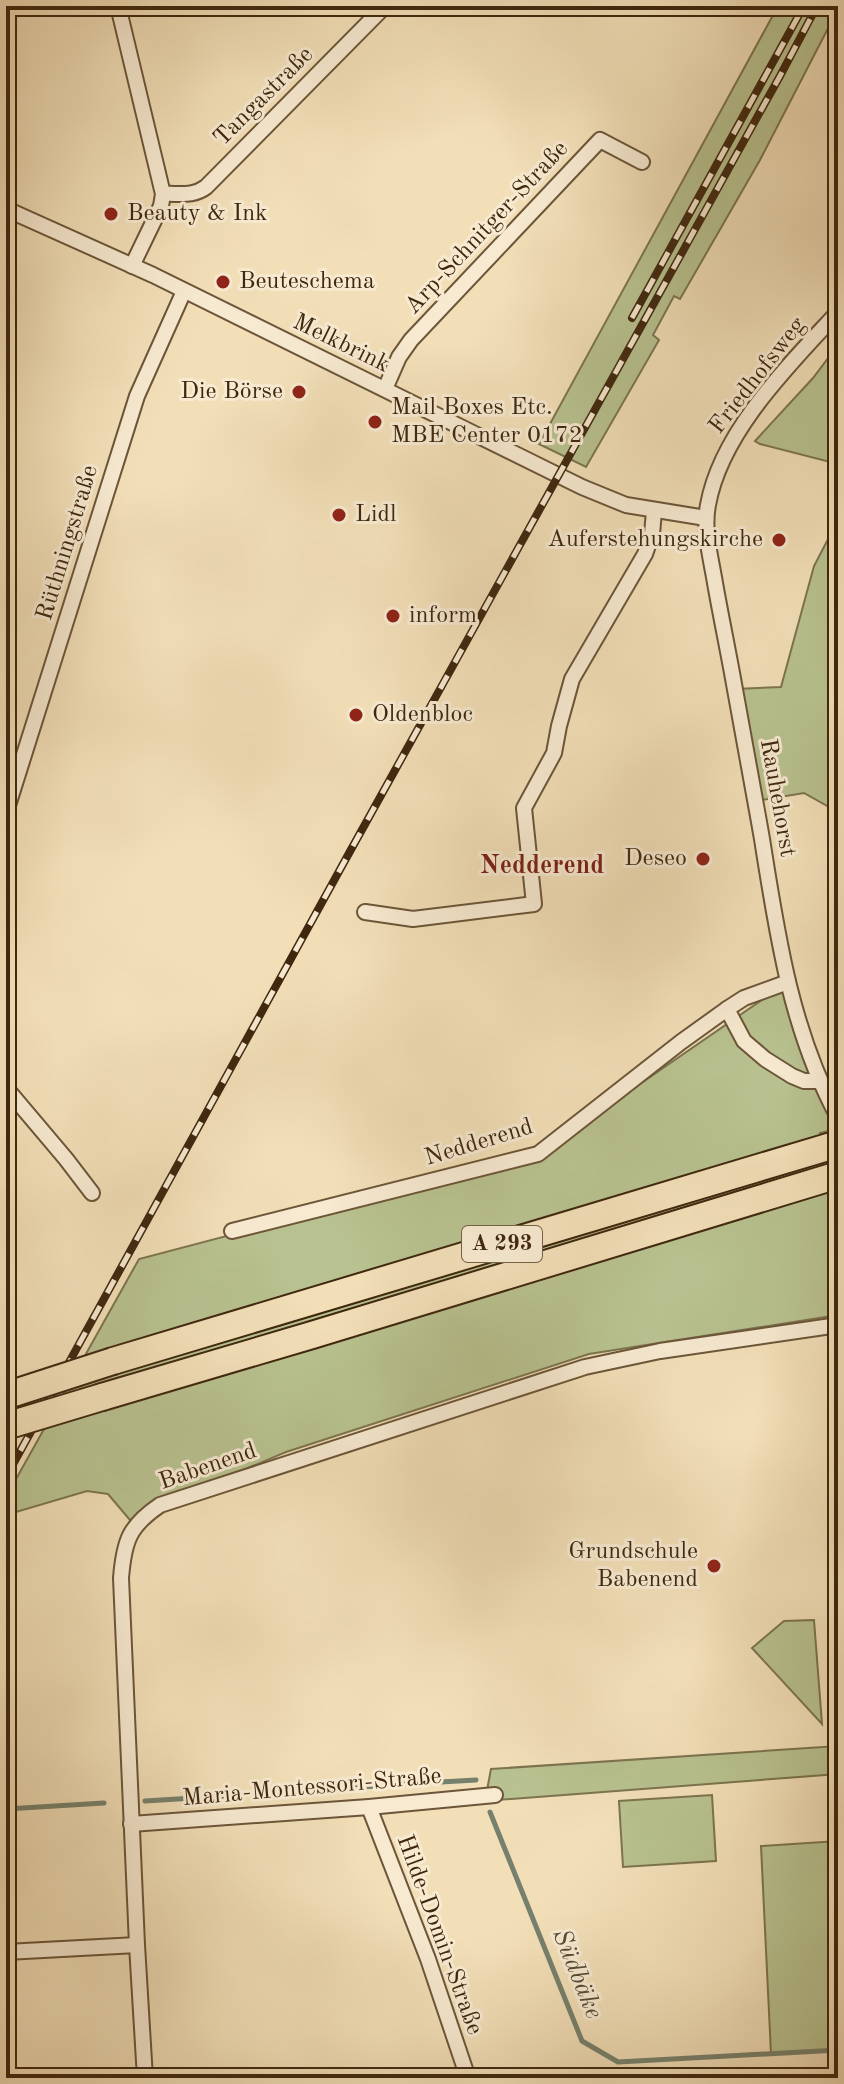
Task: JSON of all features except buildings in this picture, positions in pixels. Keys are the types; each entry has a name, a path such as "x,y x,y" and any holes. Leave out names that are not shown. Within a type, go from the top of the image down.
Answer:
{"highway":[{"name":"A 293","path":"7,1395 838,1144"},
{"name":"A 293","path":"6,1426 838,1175"}],"street":[{"path":"118,6 163,194 161,206 132,266"},
{"name":"Tangastraße","path":"163,194 191,194 206,187 385,6"},
{"name":"Arp-Schnitger-Straße","path":"385,389 405,347 600,140 642,162"},
{"name":"Melkbrink","path":"6,209 184,291 582,487 626,505 706,518"},
{"name":"Rüthningstraße","path":"6,812 137,396 184,291"},
{"name":"Friedhofsweg","path":"706,518 716,477 732,439 771,388 838,312"},
{"path":"365,912 413,919 534,904 524,808 554,753 572,679 645,554 652,534 654,511"},
{"name":"Rauhehorst","path":"706,518 709,549 788,982 819,1081 838,1117"},
{"name":"Nedderend","path":"232,1231 538,1154 727,1009 744,998 788,982"},
{"path":"727,1009 744,1041 765,1059 804,1081 819,1081"},
{"path":"6,1088 92,1193"},
{"name":"Babenend","path":"145,2078 121,1578 127,1539 145,1515 173,1500 585,1367 660,1351 838,1325"},
{"name":"Maria-Montessori-Straße","path":"131,1824 495,1795"},
{"name":"Hilde-Domin-Straße","path":"369,1807 428,1959 468,2078"},
{"path":"6,1952 137,1945"}],"green space":[{"path":"778,6 838,6 838,9 760,160 680,299 674,296 653,335 659,340 586,467 539,444"},
{"path":"838,345 838,464 755,441 813,378"},
{"path":"838,520 838,812 804,793 756,801 735,689 781,687 814,566"},
{"path":"788,982 838,1117 838,1129 820,1133 838,1174 838,1315 589,1354 286,1452 160,1505 135,1526 108,1494 87,1491 6,1515 6,1497 139,1259 538,1154"},
{"path":"814,1620 822,1724 752,1648 784,1621"},
{"path":"838,1746 838,1774 485,1801 491,1769"},
{"path":"712,1795 716,1861 623,1867 619,1801"},
{"path":"838,1841 838,2050 771,2054 761,1846"}],"waterway":[{"name":"Südbäke","path":"441,1782 476,1780"},
{"name":"Südbäke","path":"390,1785 424,1783"},
{"name":"Südbäke","path":"340,1788 379,1786"},
{"name":"Südbäke","path":"286,1792 324,1789"},
{"name":"Südbäke","path":"236,1795 274,1793"},
{"name":"Südbäke","path":"145,1801 226,1796"},
{"name":"Südbäke","path":"6,1809 104,1803"},
{"name":"Südbäke","path":"490,1812 582,2041 618,2062 838,2050"}],"railway":[{"path":"6,1477 817,6"},
{"path":"632,318 800,13"}],"place":[{"name":"Beauty & Ink","path":"111,214"},
{"name":"Beuteschema","path":"223,282"},
{"name":"Die Börse","path":"299,392"},
{"name":"Mail Boxes Etc. MBE Center 0172","path":"375,422"},
{"name":"Lidl","path":"339,515"},
{"name":"Auferstehungskirche","path":"779,540"},
{"name":"inform","path":"393,616"},
{"name":"Oldenbloc","path":"356,715"},
{"name":"Deseo","path":"703,859"},
{"name":"Grundschule Babenend","path":"714,1566"}],"district":[{"name":"Nedderend","path":"542,866"}]}
